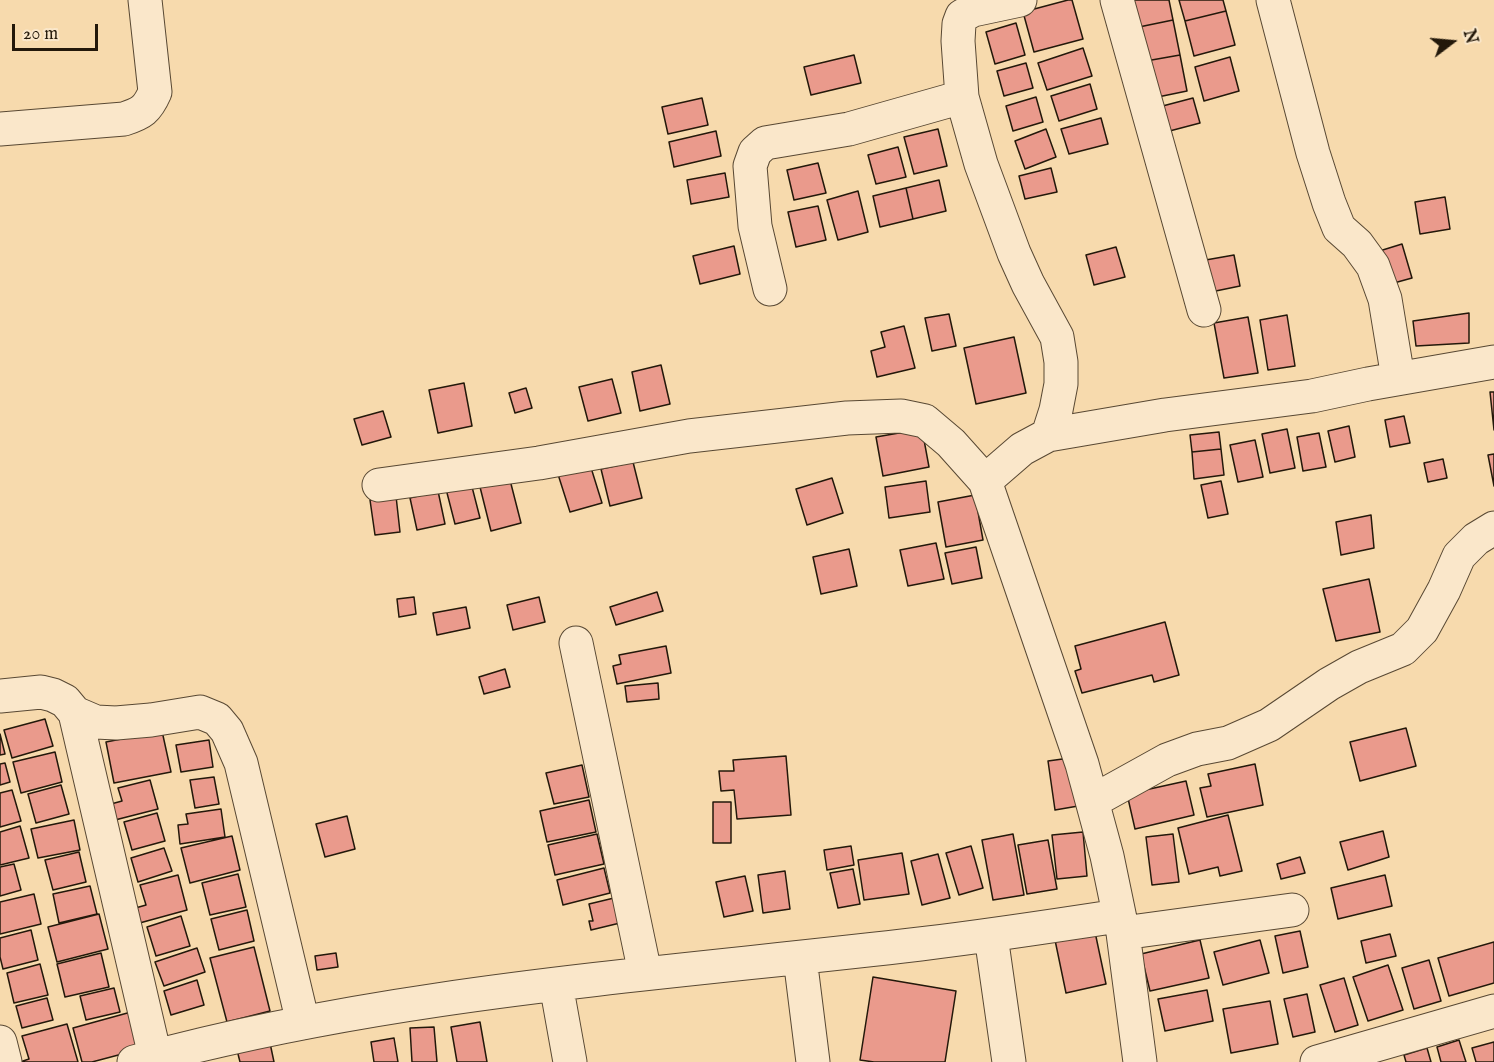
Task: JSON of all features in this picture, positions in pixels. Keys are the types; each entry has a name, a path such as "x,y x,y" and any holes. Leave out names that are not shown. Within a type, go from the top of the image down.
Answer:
{"street":[{"path":"0,129 124,119 140,114 150,104 155,92 145,0"},
{"path":"1020,0 973,10 962,16 958,24 958,41 962,97 981,164 1028,284 1057,337 1061,362 1061,384 1056,411 1048,435"},
{"path":"1117,0 1203,310"},
{"path":"1274,0 1329,203 1339,228 1357,244 1372,266 1384,299 1398,378"},
{"path":"770,289 755,226 750,166 755,152 765,143 849,129 962,97"},
{"path":"985,481 1022,449 1048,435 1165,415 1312,396 1398,378 1494,362"},
{"path":"379,485 539,464 689,436 847,418 901,416 925,421 951,442 985,481 1082,764 1093,801 1121,924 1140,1062"},
{"path":"1093,801 1167,760 1197,749 1228,743 1269,725 1329,684 1359,667 1403,649 1422,630 1459,556 1476,539 1494,528"},
{"path":"576,643 645,973"},
{"path":"0,696 41,692 54,695 65,701 75,713 96,722 151,720 200,712 217,719 227,731 242,763 303,1023"},
{"path":"75,713 145,1059 303,1023 388,1008 556,984 992,936 1292,910"},
{"path":"992,936 1009,1062"},
{"path":"800,958 813,1062"},
{"path":"556,984 570,1062"},
{"path":"1317,1062 1494,1011"},
{"path":"0,1042 5,1062"}],"building":[{"path":"1072,0 1083,39 1034,52 1023,12"},
{"path":"1133,0 1169,0 1173,20 1139,27"},
{"path":"1179,0 1223,0 1226,11 1185,21"},
{"path":"1226,11 1235,45 1194,56 1185,21"},
{"path":"1173,20 1180,55 1146,61 1139,27"},
{"path":"1016,23 1025,55 995,64 986,32"},
{"path":"1083,48 1092,76 1047,90 1038,63"},
{"path":"854,55 861,83 811,95 804,67"},
{"path":"1180,55 1187,91 1153,98 1146,61"},
{"path":"1230,57 1239,91 1204,101 1195,67"},
{"path":"1026,63 1033,88 1004,96 997,71"},
{"path":"1090,84 1097,109 1059,121 1051,96"},
{"path":"1036,97 1043,122 1013,131 1006,106"},
{"path":"702,98 708,125 668,134 662,107"},
{"path":"1193,98 1200,123 1162,133 1155,108"},
{"path":"1101,118 1108,144 1069,154 1061,129"},
{"path":"938,129 947,166 914,174 904,137"},
{"path":"1046,129 1056,157 1025,169 1015,141"},
{"path":"716,131 721,156 674,167 669,142"},
{"path":"898,147 906,177 876,184 868,155"},
{"path":"818,163 826,193 794,200 787,170"},
{"path":"1051,168 1057,192 1025,199 1019,176"},
{"path":"725,173 729,197 691,204 687,180"},
{"path":"939,180 946,211 913,219 906,188"},
{"path":"906,188 913,219 880,227 873,196"},
{"path":"858,191 868,232 838,240 827,200"},
{"path":"1445,197 1450,229 1420,234 1415,202"},
{"path":"818,206 826,240 796,247 788,212"},
{"path":"1402,244 1412,278 1383,286 1373,253"},
{"path":"734,246 740,274 700,284 693,256"},
{"path":"1116,247 1125,277 1094,285 1086,255"},
{"path":"1234,255 1240,286 1206,293 1200,261"},
{"path":"1469,313 1469,343 1416,346 1413,321"},
{"path":"949,314 956,346 932,351 925,318"},
{"path":"1287,315 1295,366 1268,370 1260,320"},
{"path":"1248,317 1258,373 1224,378 1214,323"},
{"path":"904,326 915,368 877,377 871,351 885,347 881,332"},
{"path":"1014,337 1026,393 976,404 964,348"},
{"path":"661,365 670,404 640,411 632,372"},
{"path":"612,379 621,413 588,421 579,387"},
{"path":"464,383 472,426 438,433 429,390"},
{"path":"526,388 532,408 515,413 509,393"},
{"path":"1490,392 1494,392 1494,430"},
{"path":"383,411 391,437 362,445 354,419"},
{"path":"1404,416 1410,443 1390,447 1385,420"},
{"path":"1349,426 1355,457 1335,462 1328,431"},
{"path":"922,429 929,467 883,476 876,437"},
{"path":"1287,429 1295,468 1270,473 1262,434"},
{"path":"1219,432 1221,449 1192,452 1190,435"},
{"path":"1319,433 1326,467 1303,471 1297,437"},
{"path":"1255,440 1263,477 1238,482 1230,445"},
{"path":"1221,449 1224,475 1194,479 1192,452"},
{"path":"1494,454 1494,486 1488,455"},
{"path":"588,458 602,503 570,512 556,468"},
{"path":"1443,459 1447,478 1428,482 1424,463"},
{"path":"633,462 642,498 610,506 601,469"},
{"path":"832,478 843,513 807,525 796,489"},
{"path":"510,480 521,523 491,531 480,487"},
{"path":"926,481 930,512 889,518 885,487"},
{"path":"1221,481 1228,514 1208,518 1201,485"},
{"path":"471,483 480,518 455,524 446,489"},
{"path":"438,491 445,524 417,530 410,498"},
{"path":"975,495 983,540 946,547 938,502"},
{"path":"396,496 400,532 375,535 370,500"},
{"path":"1371,515 1374,548 1341,555 1336,522"},
{"path":"936,543 944,579 908,586 900,550"},
{"path":"976,547 982,578 952,584 945,553"},
{"path":"849,549 857,586 821,594 813,557"},
{"path":"1369,579 1380,632 1336,641 1323,589"},
{"path":"657,592 663,611 616,625 610,607"},
{"path":"414,597 416,614 399,617 397,599"},
{"path":"539,597 545,622 513,630 507,605"},
{"path":"466,607 470,628 437,635 433,613"},
{"path":"1165,622 1179,675 1154,682 1152,675 1082,693 1075,671 1081,669 1075,646"},
{"path":"666,646 671,673 617,684 613,666 621,664 619,655"},
{"path":"505,669 510,687 484,694 479,677"},
{"path":"658,683 659,699 627,702 625,686"},
{"path":"45,719 53,746 12,758 4,730"},
{"path":"1406,728 1416,766 1360,781 1350,742"},
{"path":"162,731 171,772 114,783 106,742"},
{"path":"0,734 5,754 0,755"},
{"path":"209,740 213,767 181,772 176,745"},
{"path":"55,752 62,782 21,793 13,762"},
{"path":"786,756 791,815 737,819 734,790 721,791 719,771 734,771 733,760"},
{"path":"1077,757 1084,805 1055,810 1048,761"},
{"path":"5,763 10,782 0,785 0,764"},
{"path":"1255,764 1263,805 1207,817 1200,788 1211,786 1208,774"},
{"path":"582,765 589,797 554,804 546,773"},
{"path":"214,777 219,804 195,808 190,780"},
{"path":"150,780 158,809 115,820 111,804 122,801 118,788"},
{"path":"1186,781 1194,815 1135,829 1127,794"},
{"path":"61,785 69,814 36,823 28,794"},
{"path":"12,790 21,821 0,827 0,793"},
{"path":"589,800 596,832 547,842 540,811"},
{"path":"713,802 731,802 731,843 713,843"},
{"path":"221,809 225,837 180,844 178,825 188,824 186,814"},
{"path":"157,813 165,841 132,850 124,822"},
{"path":"1228,815 1242,871 1220,876 1218,867 1189,874 1178,828"},
{"path":"347,816 355,849 325,857 316,824"},
{"path":"74,820 80,850 38,858 31,829"},
{"path":"20,826 29,858 0,865 0,832"},
{"path":"1383,831 1389,857 1348,870 1340,842"},
{"path":"1083,832 1087,876 1057,879 1052,835"},
{"path":"597,834 604,864 555,875 548,845"},
{"path":"1013,834 1024,895 993,900 982,840"},
{"path":"1173,834 1179,882 1152,885 1146,837"},
{"path":"232,836 240,870 190,883 181,848"},
{"path":"1048,840 1057,889 1027,894 1018,845"},
{"path":"851,846 854,865 827,870 824,850"},
{"path":"971,846 983,888 959,895 946,853"},
{"path":"164,848 172,871 138,882 131,858"},
{"path":"79,852 86,882 53,890 45,860"},
{"path":"902,853 909,894 864,900 858,860"},
{"path":"938,854 950,898 922,905 911,861"},
{"path":"1300,857 1305,873 1281,879 1277,864"},
{"path":"14,864 21,890 0,896 0,867"},
{"path":"604,868 610,893 563,905 557,880"},
{"path":"853,869 860,904 838,908 830,873"},
{"path":"785,871 790,909 763,913 758,875"},
{"path":"238,874 246,907 210,915 202,883"},
{"path":"178,875 187,910 136,924 132,909 146,905 140,885"},
{"path":"1385,875 1392,906 1338,919 1331,888"},
{"path":"745,876 753,911 724,917 716,882"},
{"path":"90,886 97,914 59,923 53,894"},
{"path":"34,894 41,924 0,934 0,902"},
{"path":"614,898 620,923 591,930 589,921 593,921 589,904"},
{"path":"247,910 254,941 219,950 211,919"},
{"path":"99,914 108,949 57,962 48,927"},
{"path":"181,916 190,946 156,956 147,927"},
{"path":"31,930 38,960 3,969 0,957 0,938"},
{"path":"1300,931 1308,967 1283,973 1275,936"},
{"path":"1095,932 1106,984 1066,993 1055,940"},
{"path":"1390,934 1396,956 1366,963 1361,941"},
{"path":"1200,940 1209,978 1150,991 1141,954"},
{"path":"1260,940 1269,973 1223,985 1214,952"},
{"path":"1494,942 1494,983 1449,996 1438,958"},
{"path":"254,947 270,1011 227,1022 210,958"},
{"path":"197,948 205,972 164,986 155,962"},
{"path":"101,953 109,987 65,997 57,964"},
{"path":"336,953 338,967 317,970 315,956"},
{"path":"1429,960 1441,1001 1414,1009 1402,968"},
{"path":"40,964 48,995 14,1003 7,973"},
{"path":"1388,965 1403,1010 1368,1021 1353,977"},
{"path":"873,977 956,991 945,1062 860,1060"},
{"path":"1344,978 1358,1025 1335,1032 1320,985"},
{"path":"197,980 204,1005 171,1015 164,991"},
{"path":"114,988 120,1012 86,1020 80,996"},
{"path":"1207,990 1213,1021 1165,1031 1158,999"},
{"path":"1307,994 1315,1032 1293,1037 1284,999"},
{"path":"47,998 53,1020 22,1028 16,1006"},
{"path":"1270,1001 1278,1044 1231,1053 1223,1009"},
{"path":"131,1012 141,1049 92,1062 82,1062 73,1028"},
{"path":"480,1022 487,1062 457,1062 451,1027"},
{"path":"67,1024 78,1062 20,1062 29,1059 22,1036"},
{"path":"434,1027 437,1062 412,1062 410,1028"},
{"path":"394,1038 398,1062 374,1062 371,1042"},
{"path":"1459,1040 1466,1062 1441,1062 1437,1047"},
{"path":"1494,1042 1494,1062 1476,1062 1472,1048"},
{"path":"270,1043 274,1062 240,1062 237,1050"},
{"path":"1427,1048 1431,1062 1406,1062 1404,1055"}]}
